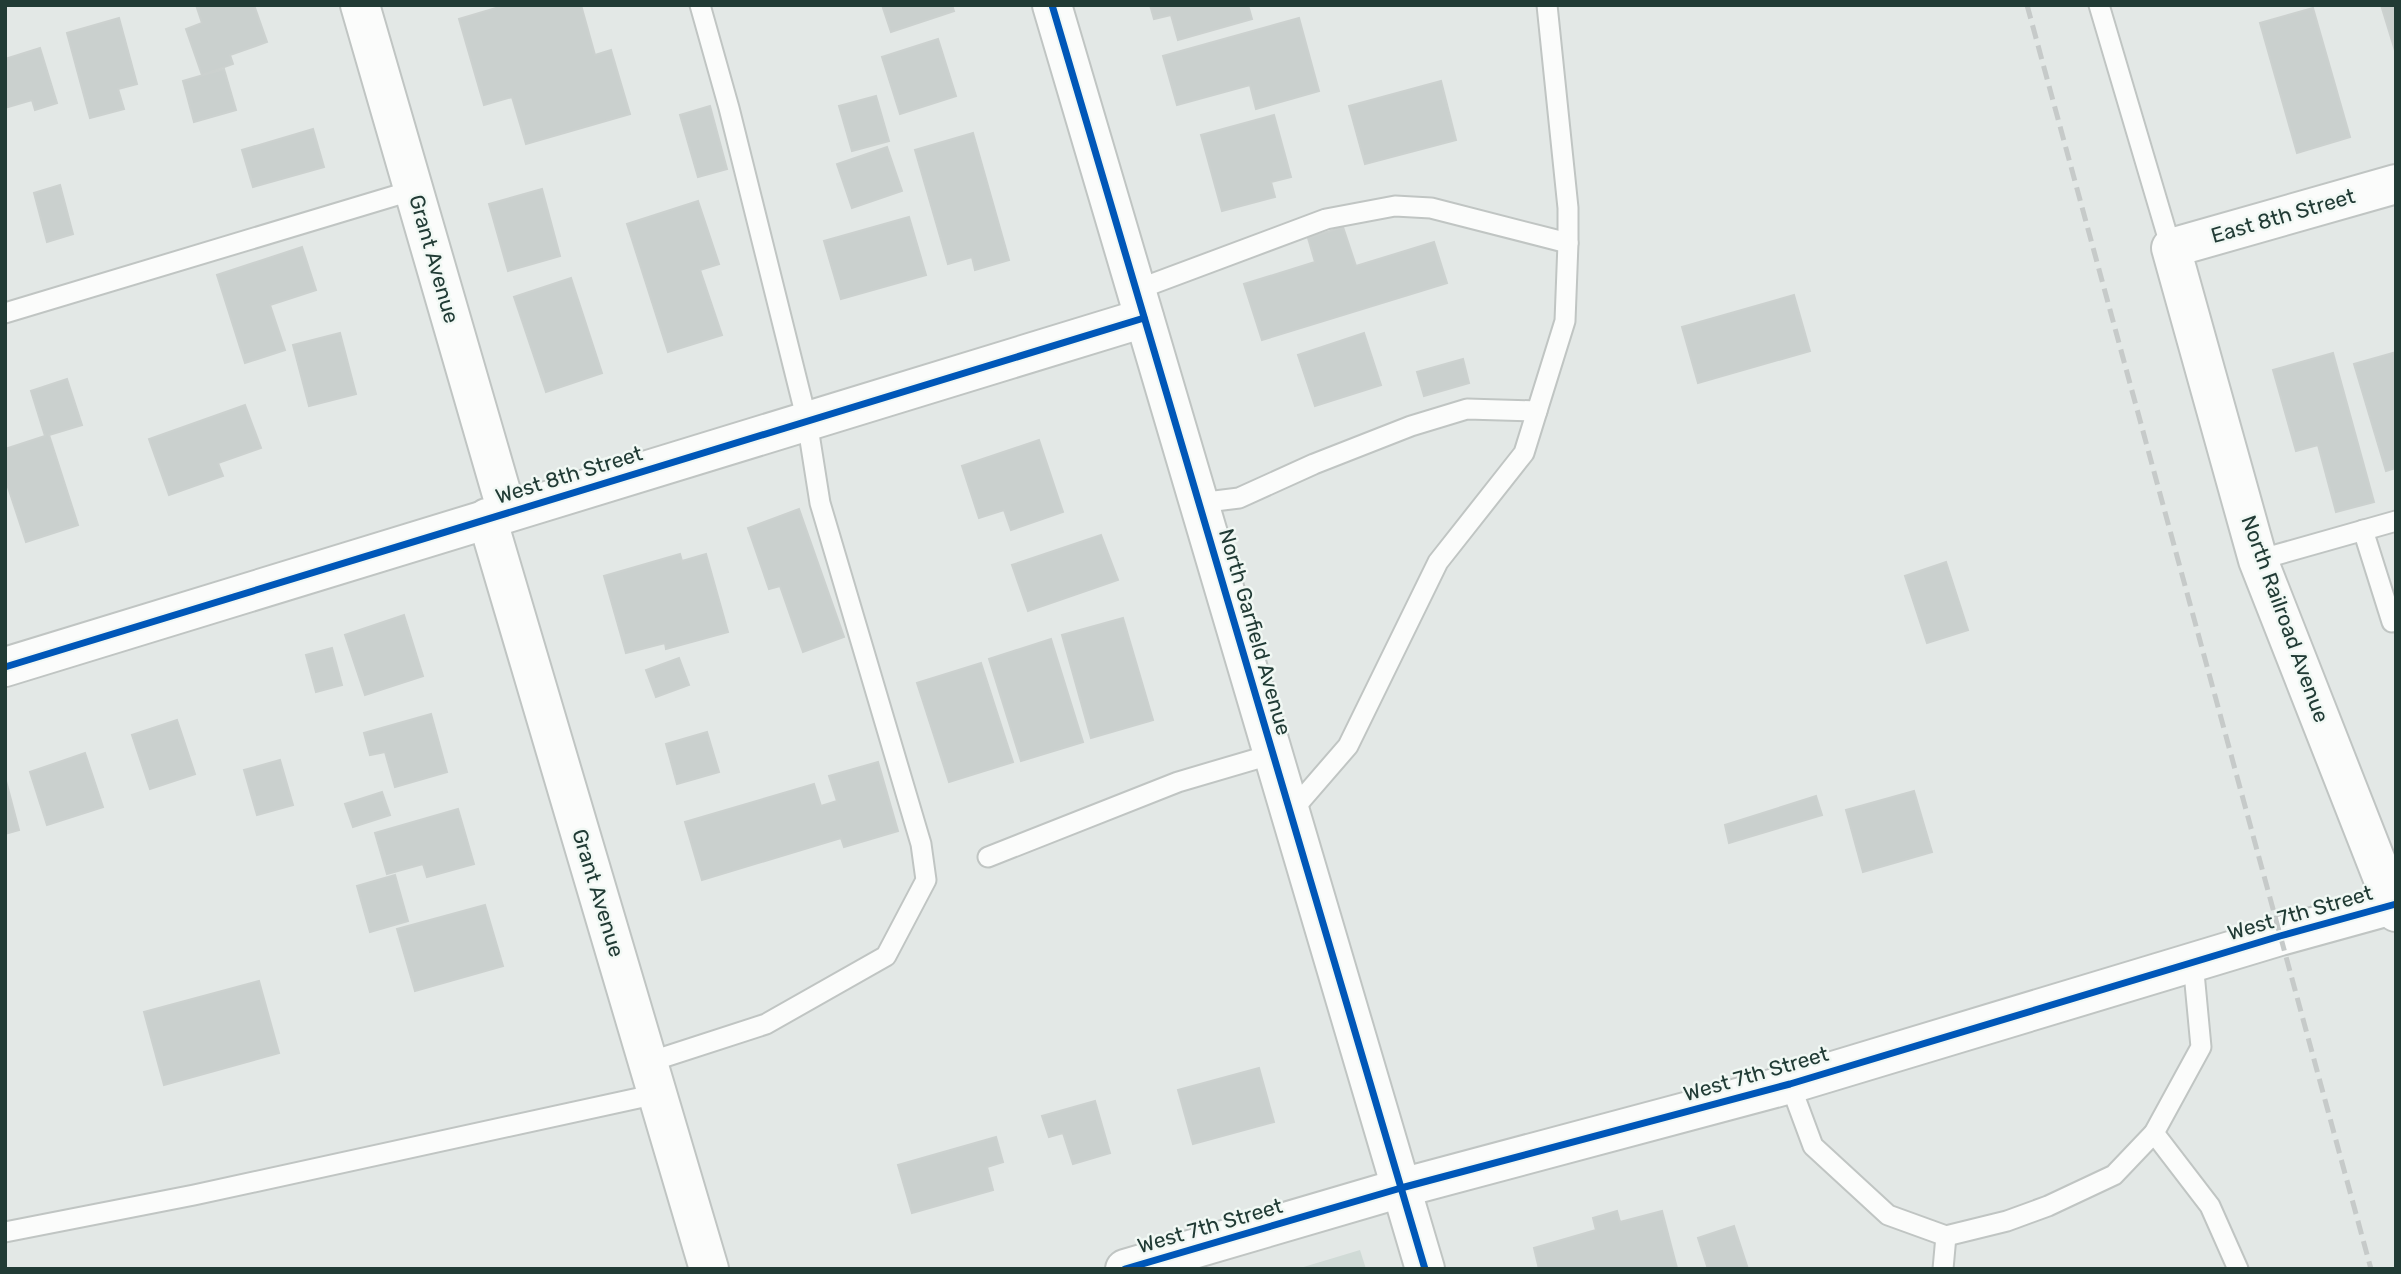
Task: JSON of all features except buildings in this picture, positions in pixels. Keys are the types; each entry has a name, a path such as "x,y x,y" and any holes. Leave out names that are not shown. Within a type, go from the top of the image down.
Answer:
{"street":[{"name":"Grant Avenue","path":"360,5 414,190 497,515 653,1078 709,1269"},
{"name":"North Garfield Avenue","path":"1052,5 1425,1269"},
{"name":"East 8th Street","path":"2171,247 2396,184"},
{"name":"North Railroad Avenue","path":"2171,247 2258,560 2395,907"},
{"name":"West 8th Street","path":"5,667 807,421 1140,304"},
{"name":"West 7th Street","path":"1125,1269 1401,1188 1790,1084 2193,962 2395,907"}],"lane":[{"path":"5,1232 194,1195 653,1078 766,1024 886,956 926,880 921,845 820,503 807,421 729,108 700,5"},
{"path":"1290,813 1348,746 1438,562 1524,453 1565,321 1568,208 1547,5"},
{"path":"2099,5 2171,247"},
{"path":"5,313 414,190"},
{"path":"1140,304 1326,219 1395,206 1431,208 1567,243"},
{"path":"1199,503 1239,498 1314,464 1411,426 1467,410 1537,411"},
{"path":"2258,560 2396,521"},
{"path":"2363,530 2395,624"},
{"path":"988,857 1178,782 1273,754"},
{"path":"1790,1084 1813,1146 1888,1215 1946,1236 2007,1222 2114,1175 2154,1133 2201,1046 2193,962"},
{"path":"2154,1133 2210,1206 2238,1269"},
{"path":"1942,1269 1946,1236"}],"shaded area":[{"path":"1360,1250 1366,1269 1297,1269"}],"railway":[{"path":"2027,5 2371,1269"}],"cycle path":[{"path":"1052,5 1425,1269"},
{"path":"5,667 1144,318"},
{"path":"1125,1269 1401,1188 1790,1084 2280,936 2396,904"}]}
